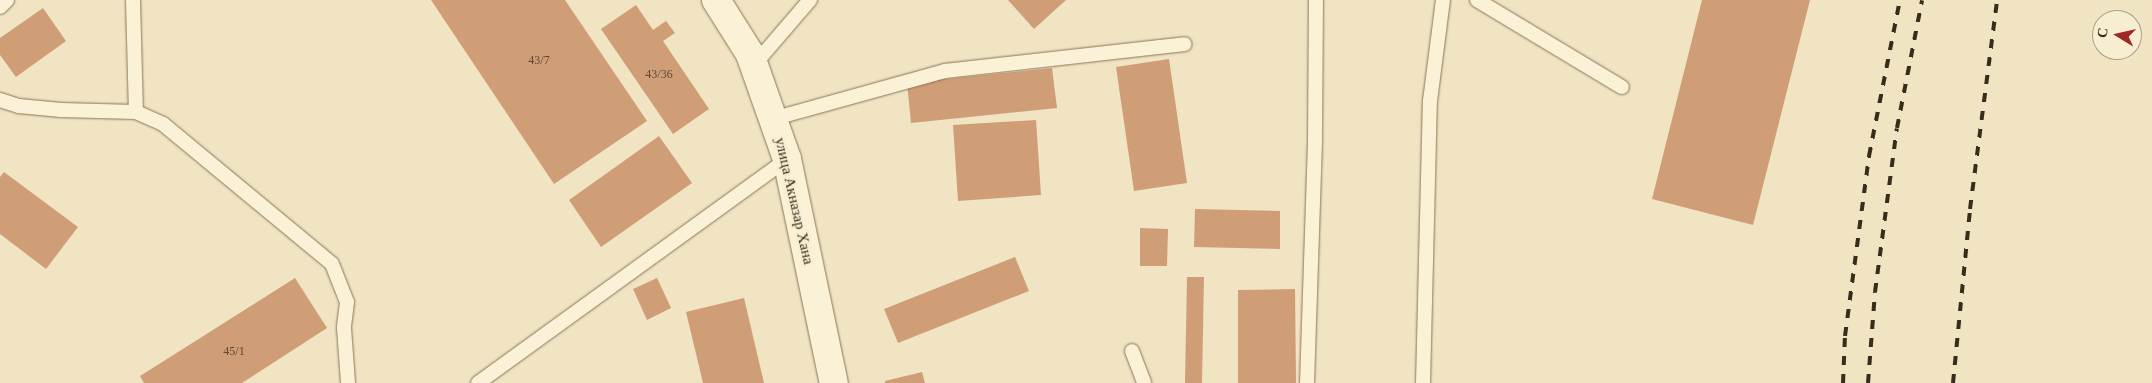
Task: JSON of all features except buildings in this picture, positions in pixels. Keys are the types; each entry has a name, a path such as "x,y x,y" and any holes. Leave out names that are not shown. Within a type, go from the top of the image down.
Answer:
{"main road":[{"name":"улица Акназар Хана","path":"716,0 750,54 787,159 834,383"}],"lane":[{"path":"0,7 7,0"},
{"path":"133,0 136,112"},
{"path":"754,65 810,0"},
{"path":"1307,383 1315,138 1316,0"},
{"path":"1424,383 1430,101 1443,0"},
{"path":"1477,0 1622,87"},
{"path":"772,119 944,71 1184,44"},
{"path":"0,100 19,106 60,110 136,112 163,124 332,264 347,302 344,328 348,383"},
{"path":"478,383 787,159"},
{"path":"1132,351 1144,383"}],"railway":[{"path":"1843,383 1845,336 1869,156 1900,0"},
{"path":"1868,383 1875,292 1897,128 1922,0"},
{"path":"1953,383 1970,209 1997,0"}]}
